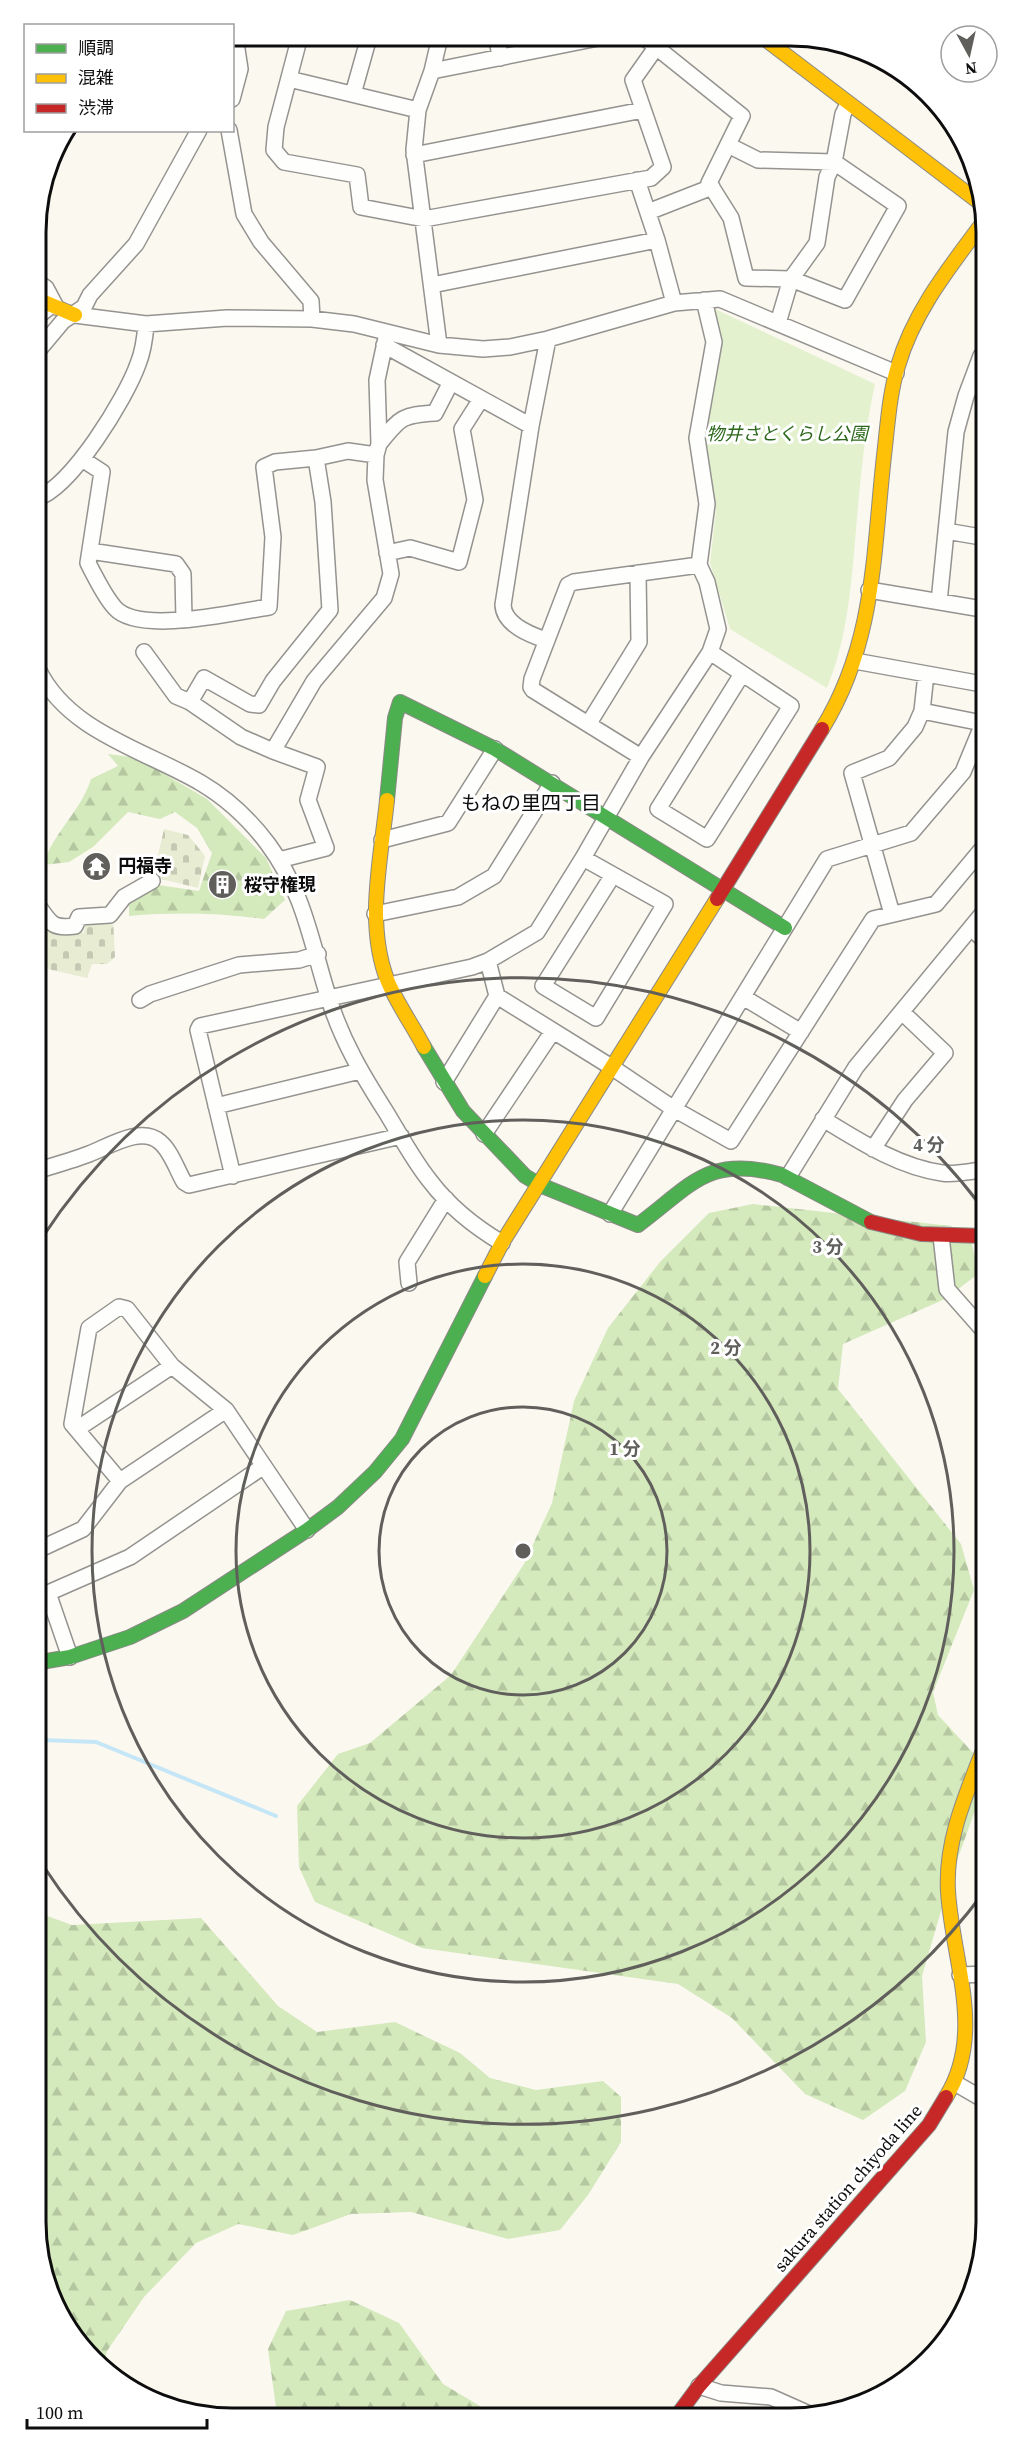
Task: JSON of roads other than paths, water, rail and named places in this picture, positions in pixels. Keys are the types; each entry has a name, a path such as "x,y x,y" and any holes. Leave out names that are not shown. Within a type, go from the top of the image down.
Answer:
{"street":[{"path":"432,72 557,46"},
{"path":"297,47 276,127 274,150 284,162 357,175 361,207 424,219 651,178 663,167 633,80 652,46"},
{"path":"661,46 742,116 709,183 731,218 746,278 791,279 845,300 898,206 834,162 758,160 728,145"},
{"path":"774,46 848,105 973,198"},
{"path":"234,92 240,69 237,47"},
{"path":"352,94 366,47"},
{"path":"438,47 432,72 418,110 414,155 439,345"},
{"path":"498,47 500,58"},
{"path":"289,79 418,110"},
{"path":"778,323 791,279 817,243 827,177 834,162 843,114 848,105"},
{"path":"414,155 643,110"},
{"path":"47,340 63,321 84,308 90,295 136,244 198,132"},
{"path":"229,132 244,214 261,242 311,301 312,319"},
{"path":"637,180 657,240 674,303"},
{"path":"648,212 712,187"},
{"path":"46,1661 70,1657 130,1637 183,1611 307,1530 338,1507 375,1472 402,1439 502,1244 817,741 832,713 855,661 869,590 888,417 896,373 916,320 932,291 976,232"},
{"path":"432,285 657,240"},
{"path":"47,290 54,306"},
{"path":"386,339 483,349 510,347 548,339 674,303 720,299 896,373"},
{"path":"233,1176 198,1030 200,1026 488,961 537,932 641,757 710,652 718,629 706,582 699,565 707,504 697,438 714,342 704,300"},
{"path":"47,303 75,315 146,324 227,318 312,319 354,324 386,339 451,382 531,426"},
{"path":"47,311 54,306"},
{"path":"47,493 82,459 104,429 139,364 146,324"},
{"path":"273,751 314,681 384,598 391,574 375,480 377,380 386,339"},
{"path":"546,640 520,631 503,610 531,426 548,339"},
{"path":"939,602 956,432 976,371"},
{"path":"377,449 396,422 409,414 435,413 451,382"},
{"path":"387,553 410,548 459,562 475,500 462,429 481,399"},
{"path":"82,459 102,472 88,562 91,569 115,608 126,616 171,622 269,607 273,537 264,467 275,462 377,449"},
{"path":"190,702 204,678 250,704 259,705 273,681 330,610 323,502 316,458"},
{"path":"946,531 976,536"},
{"path":"90,551 176,564 183,574 184,620"},
{"path":"641,757 531,687 546,640 568,585 574,582 699,565"},
{"path":"589,723 639,642 638,573"},
{"path":"869,590 976,608"},
{"path":"144,652 176,696 190,702 241,737 317,767 308,800 326,848 279,860"},
{"path":"710,652 791,706 707,839 658,809 742,674"},
{"path":"855,661 976,683"},
{"path":"892,914 852,773 889,758 915,727 922,711 926,674"},
{"path":"47,684 55,698 73,714 91,726 203,784 247,818 279,860 294,888 318,954 328,997 341,1035 360,1071 431,1182 446,1199 482,1231 502,1244"},
{"path":"785,928 495,749 400,702 395,718 375,914 381,960 389,984 444,1082 463,1111 525,1176 540,1185 638,1225 682,1189 723,1168 765,1170 802,1183 862,1219 907,1232 941,1236 976,1236"},
{"path":"922,711 976,724"},
{"path":"610,1214 827,859 911,833 963,772 976,740"},
{"path":"382,840 448,824 495,749"},
{"path":"375,914 458,897 494,876 552,783"},
{"path":"488,961 497,996 674,1109 731,1141 873,919 936,904 976,856"},
{"path":"583,858 613,874 665,904 596,1018 543,986 613,874"},
{"path":"47,917 52,924 61,928 75,926 79,917 110,915 124,897 152,881"},
{"path":"788,1177 856,1067 976,922"},
{"path":"971,928 976,933"},
{"path":"140,1000 150,994 239,965 299,960 318,954"},
{"path":"444,1082 497,996"},
{"path":"743,997 801,1032"},
{"path":"873,1149 905,1100 945,1053 902,1012"},
{"path":"484,1134 553,1030"},
{"path":"216,1106 360,1071"},
{"path":"823,1119 873,1149 943,1173 976,1171"},
{"path":"47,1167 139,1136 148,1136 162,1144 184,1182 189,1185 401,1136"},
{"path":"409,1284 407,1262 446,1199"},
{"path":"941,1236 947,1289 976,1322"},
{"path":"120,1481 72,1424 89,1328 119,1307 127,1309 172,1366 226,1410 307,1530"},
{"path":"76,1429 172,1366"},
{"path":"46,1546 83,1529 120,1481 226,1410"},
{"path":"70,1657 48,1593 130,1557 264,1466"},
{"name":"sakura station chiyoda line","path":"683,2408 699,2386 929,2125 955,2084 966,2043 966,2016 948,1890 951,1846 961,1806 976,1767"},
{"path":"960,1975 976,1974"},
{"path":"955,2084 976,2096"},
{"path":"699,2386 721,2393 771,2397 795,2408"}],"waterway":[{"path":"46,1740 96,1742 276,1816"}],"place":[{"name":"円福寺","path":"97,866"},
{"name":"桜守権現","path":"223,885"}],"district":[{"name":"もねの里四丁目","path":"531,803"}],"park label":[{"name":"物井さとくらし公園","path":"787,434"}]}
